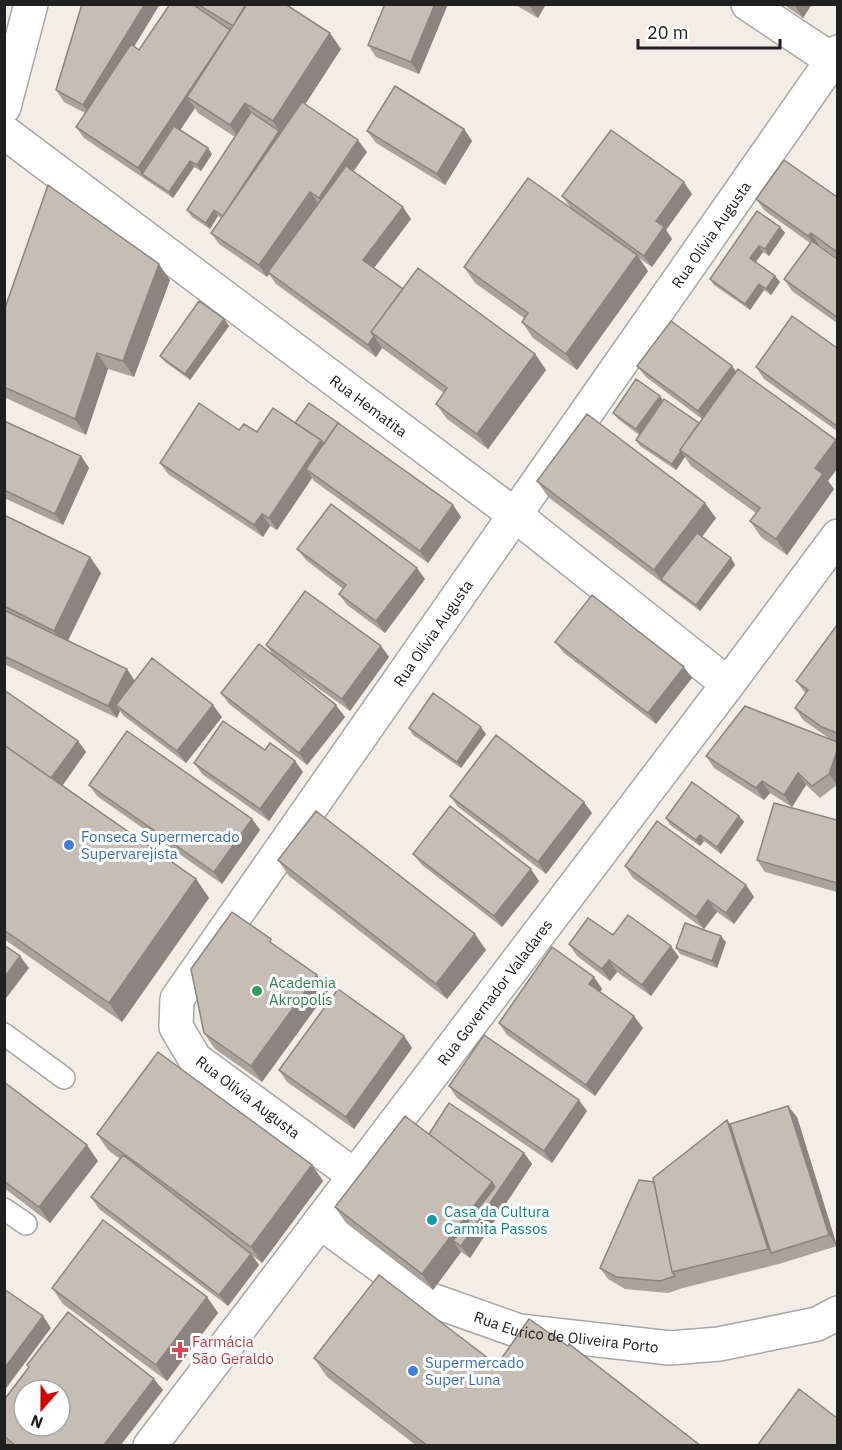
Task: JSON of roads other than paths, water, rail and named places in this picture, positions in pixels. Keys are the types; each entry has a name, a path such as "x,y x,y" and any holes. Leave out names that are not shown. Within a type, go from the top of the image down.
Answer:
{"street":[{"path":"4,106 31,4"},
{"path":"748,4 836,59"},
{"name":"Rua Olívia Augusta","path":"355,1176 195,1059 176,1027 177,999 836,59"},
{"name":"Rua Hematita","path":"4,132 515,515 728,684"},
{"name":"Rua Governador Valadares","path":"150,1446 728,684 837,536"},
{"name":"Rua Eurico de Oliveira Porto","path":"320,1222 423,1297 519,1331 670,1348 719,1344 817,1324 837,1313"}],"lane":[{"path":"4,1034 64,1078"},
{"path":"4,1209 26,1224"}],"place":[{"name":"Fonseca Supermercado Supervarejista","path":"69,845"},
{"name":"Academia Akropolis","path":"257,991"},
{"name":"Casa da Cultura Carmita Passos","path":"432,1220"},
{"name":"Farmácia São Geraldo","path":"180,1350"},
{"name":"Supermercado Super Luna","path":"413,1371"}]}
